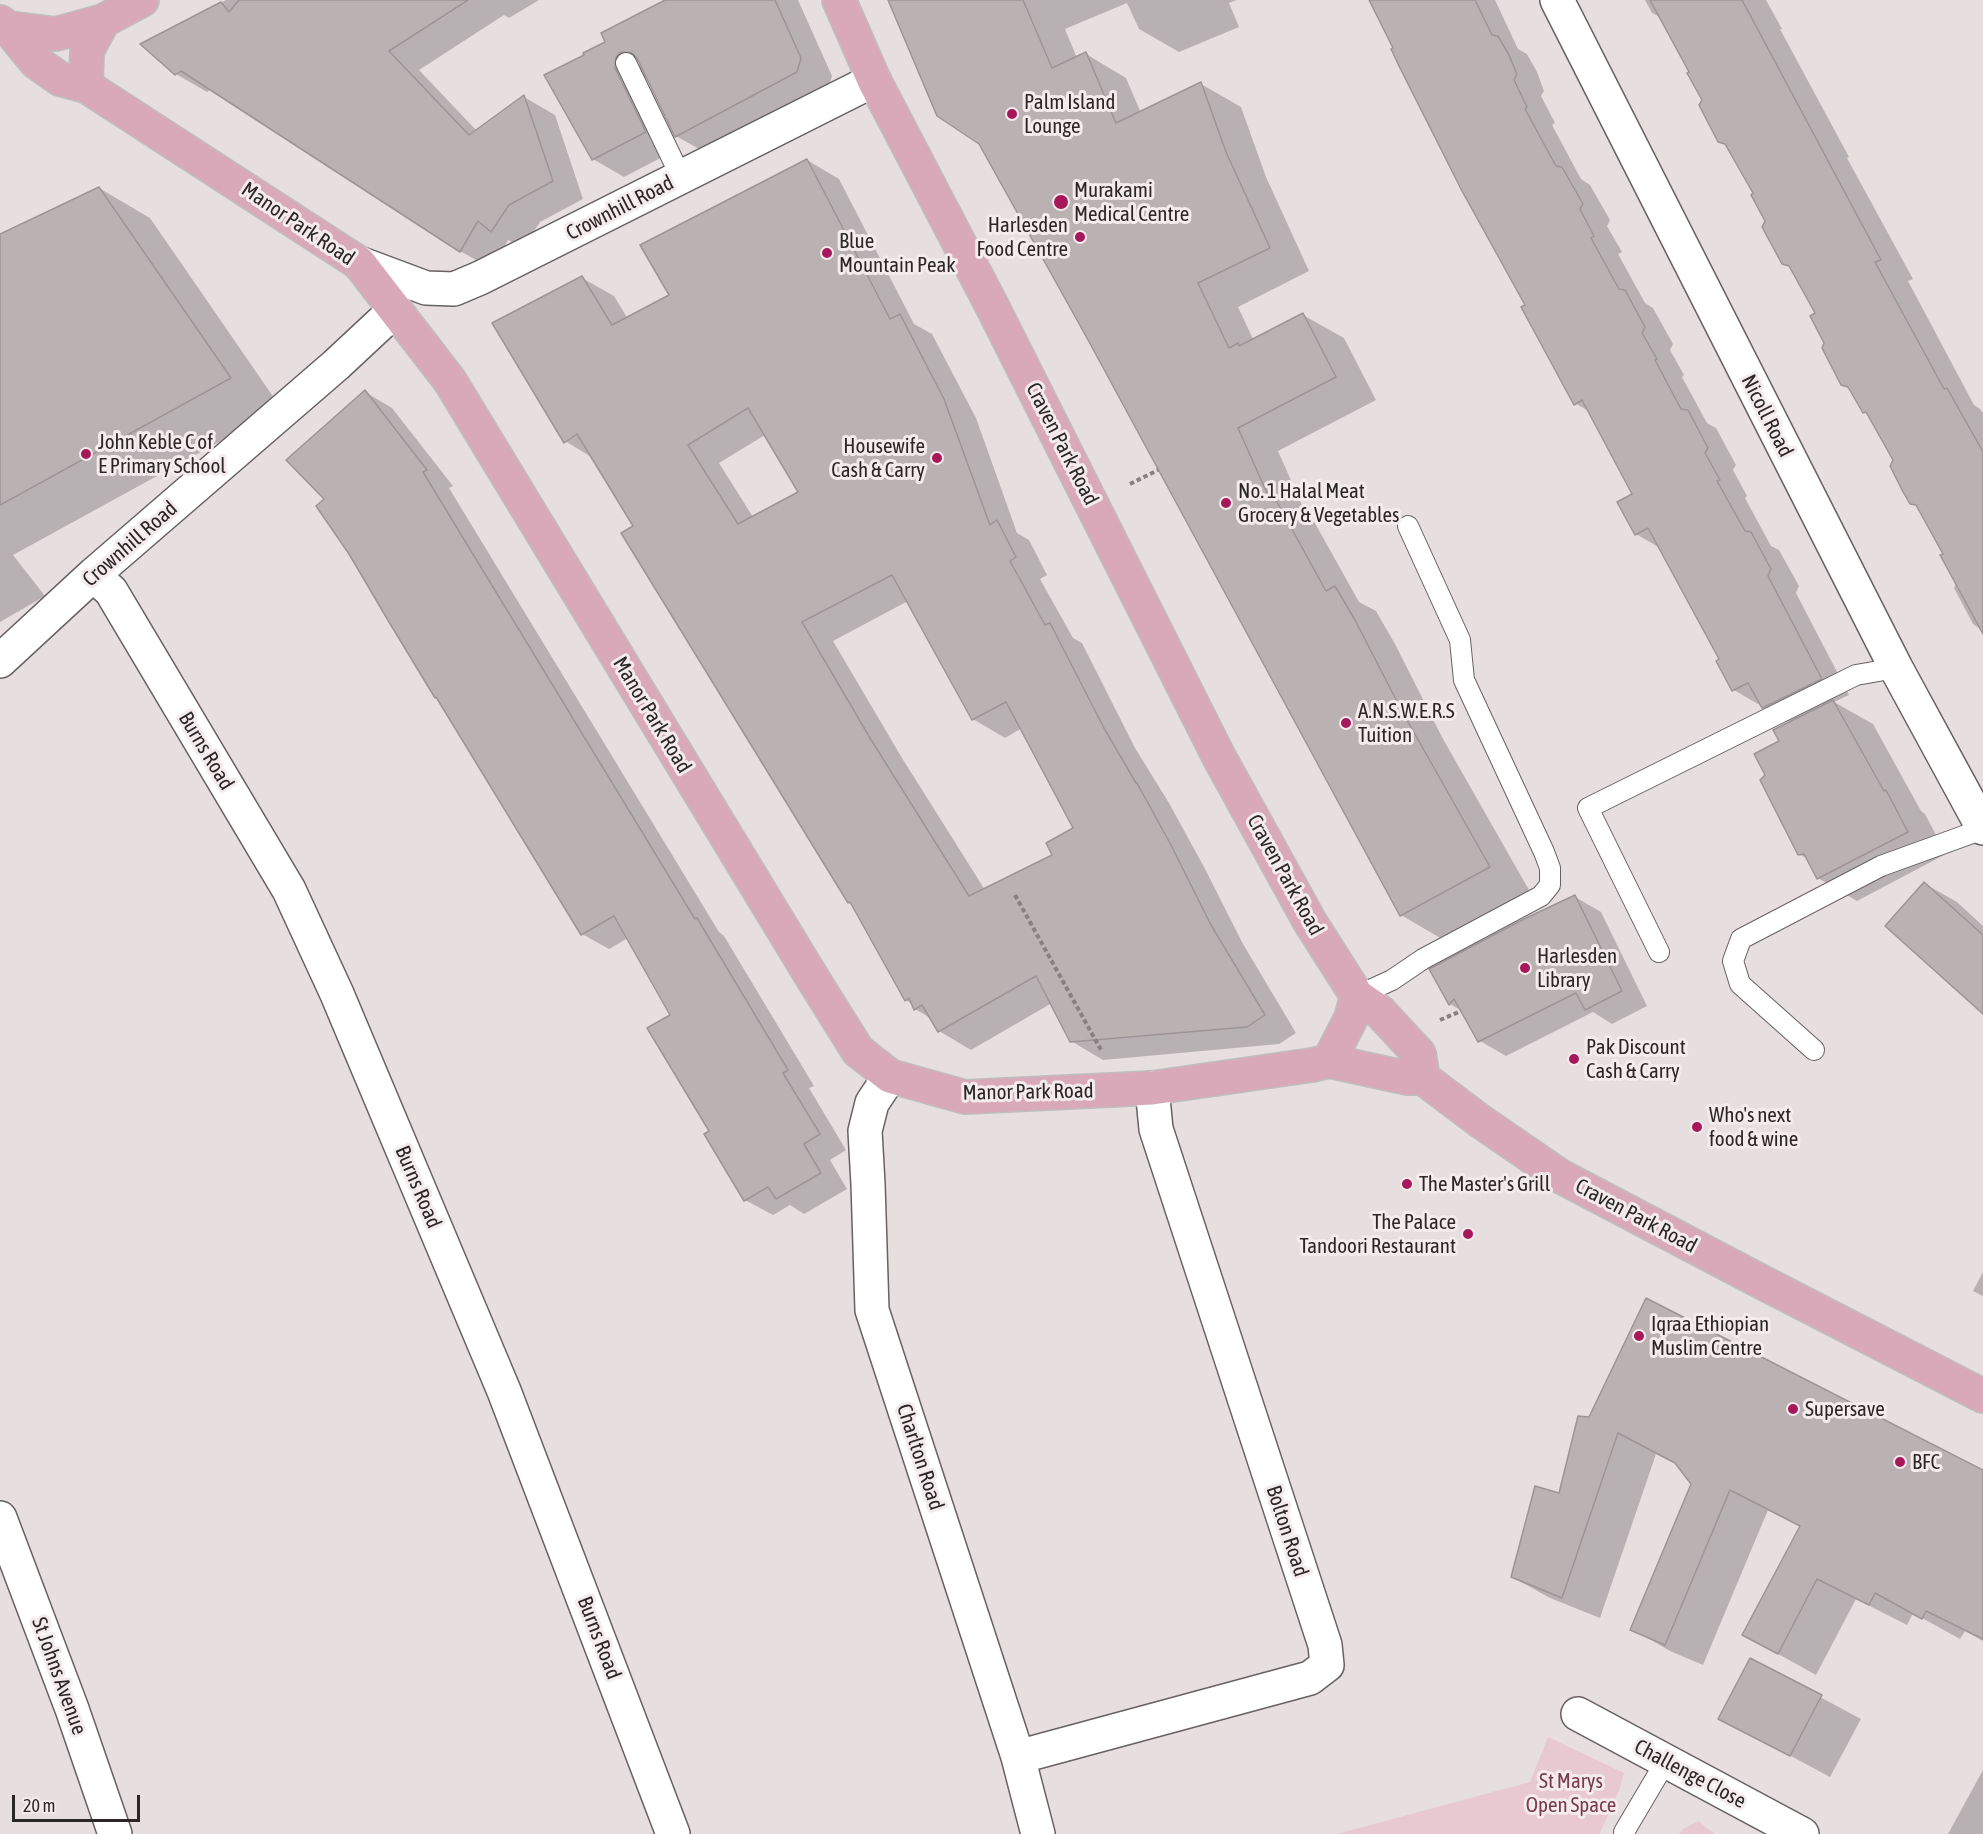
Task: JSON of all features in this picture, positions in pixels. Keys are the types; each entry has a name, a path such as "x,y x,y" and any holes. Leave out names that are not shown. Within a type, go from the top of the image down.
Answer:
{"main road":[{"path":"4,25 56,34 103,21 142,0"},
{"name":"Craven Park Road","path":"838,0 874,80 992,306 1219,757 1310,922 1357,996 1380,1012 1419,1054 1424,1078 1480,1121 1560,1176 1983,1396"},
{"path":"86,86 87,51 103,21"},
{"name":"Manor Park Road","path":"4,25 36,62 60,79 86,86 358,262 450,381 858,1051 890,1076 966,1097 1152,1088 1329,1061 1407,1078 1424,1078"},
{"path":"1329,1061 1351,1018 1357,996"}],"street":[{"name":"Nicoll Road","path":"1557,0 1896,668 1983,829"},
{"name":"Crownhill Road","path":"358,262 426,288 454,289 874,80"},
{"name":"Crownhill Road","path":"0,661 93,576 396,310"},
{"name":"Burns Road","path":"93,576 111,591 289,890 337,994 504,1391 673,1834"},
{"name":"Charlton Road","path":"890,1076 872,1103 864,1131 872,1310 1018,1757 1038,1834"},
{"name":"Bolton Road","path":"1018,1757 1310,1678 1327,1665 1325,1645 1156,1129 1152,1088"},
{"name":"St Johns Avenue","path":"0,1518 72,1709 115,1834"},
{"name":"Challenge Close","path":"1578,1714 1802,1834"}],"lane":[{"path":"626,63 681,177"},
{"path":"1357,996 1392,980 1423,959 1541,896 1550,885 1550,868 1544,852 1464,680 1460,640 1408,526"},
{"path":"1659,952 1588,808 1856,675 1896,668"},
{"path":"1814,1050 1740,984 1733,961 1741,939 1881,866 1983,829"},
{"path":"1624,1832 1666,1761"}],"path":[{"path":"1130,484 1158,470"},
{"path":"1015,895 1101,1050"},
{"path":"1446,1017 1461,1011"}],"green space":[{"name":"St Marys Open Space","path":"1548,1737 1624,1773 1601,1834 1337,1834 1530,1782"},
{"path":"1698,1821 1715,1834 1679,1834 1683,1829"}],"building":[{"path":"239,0 468,0 389,51 469,135 524,95 553,181 509,205 491,232 478,221 460,252 181,71 175,75 140,44 221,2 229,12"},
{"path":"665,0 775,0 801,58 797,72 675,137 637,58 632,53 621,52 616,57 615,68 646,132 592,160 544,75 605,42 601,33"},
{"path":"888,0 1023,0 1052,68 1086,52 1116,123 1201,82 1226,152 1270,248 1198,283 1229,348 1238,343 1239,346 1303,313 1336,377 1238,428 1267,493 1271,491 1326,591 1335,586 1490,867 1400,916 1087,338 979,144 937,116"},
{"path":"1369,0 1475,0 1492,35 1498,36 1509,55 1517,74 1514,80 1527,107 1525,109 1556,166 1562,167 1583,204 1580,209 1594,236 1591,238 1619,289 1625,290 1645,327 1642,333 1657,359 1655,360 1681,409 1688,410 1708,448 1705,453 1720,480 1717,481 1745,531 1751,532 1771,569 1768,576 1822,679 1762,708 1748,683 1732,691 1716,661 1719,659 1648,528 1635,535 1617,502 1632,494 1582,400 1574,405 1521,307 1525,305 1462,191 1400,68 1391,49 1393,48"},
{"path":"1650,0 1742,0 1881,260 1875,262 1944,389 1947,388 1983,452 1983,634 1916,505 1910,504 1902,490 1890,466 1893,460 1866,412 1863,413 1848,387 1841,385 1822,348 1824,343 1810,316 1815,313 1789,266 1782,264 1762,227 1765,221 1751,195 1753,193 1725,144 1718,142 1699,105 1702,100 1687,73 1689,72"},
{"path":"807,159 890,319 900,314 944,399 990,525 997,520 1016,557 1010,561 1045,625 1050,623 1104,728 1172,847 1211,925 1265,1015 1247,1027 1070,1042 1036,976 938,1032 922,1005 914,1010 909,998 905,1001 850,902 848,903 621,533 633,526 577,434 564,443 492,323 582,276 612,325 669,295 640,245","holes":["748,408 798,492 738,524 688,445","892,575 972,720 1006,702 1073,828 1046,843 1052,855 969,896 870,738 802,622"]},
{"path":"99,187 231,378 0,505 0,234"},
{"path":"365,390 427,470 423,472 788,1070 783,1073 820,1134 804,1144 821,1173 776,1199 768,1187 744,1201 704,1134 709,1131 647,1028 670,1015 614,916 581,935 349,554 316,506 324,499 286,460"},
{"path":"1833,700 1908,832 1817,879 1804,854 1798,855 1760,780 1765,775 1754,754 1779,741 1773,730"},
{"path":"1924,882 1983,935 1983,1014 1885,926"},
{"name":"Harlesden Library","path":"1575,895 1622,991 1585,1010 1576,993 1478,1042 1454,999 1449,1005 1429,969"},
{"path":"1646,1298 1983,1470 1983,1639 1926,1611 1922,1619 1875,1593 1869,1605 1817,1579 1778,1654 1742,1635 1800,1526 1730,1490 1665,1645 1630,1630 1691,1484 1675,1463 1618,1433 1562,1598 1511,1577 1535,1486 1559,1493 1578,1416 1589,1417"},
{"path":"1750,1658 1822,1695 1790,1756 1718,1719"}],"place":[{"name":"Palm Island Lounge","path":"1012,114"},
{"name":"Murakami Medical Centre","path":"1061,202"},
{"name":"Harlesden Food Centre","path":"1080,237"},
{"name":"Blue Mountain Peak","path":"827,253"},
{"name":"John Keble C of E Primary School","path":"86,454"},
{"name":"Housewife Cash & Carry","path":"937,458"},
{"name":"No. 1 Halal Meat Grocery & Vegetables","path":"1226,503"},
{"name":"A.N.S.W.E.R.S Tuition","path":"1346,723"},
{"name":"Harlesden Library","path":"1525,968"},
{"name":"Pak Discount Cash & Carry","path":"1574,1059"},
{"name":"Who's next food & wine","path":"1697,1127"},
{"name":"The Master's Grill","path":"1407,1184"},
{"name":"The Palace Tandoori Restaurant","path":"1468,1234"},
{"name":"Iqraa Ethiopian Muslim Centre","path":"1639,1336"},
{"name":"Supersave","path":"1793,1409"},
{"name":"BFC","path":"1900,1462"}]}
